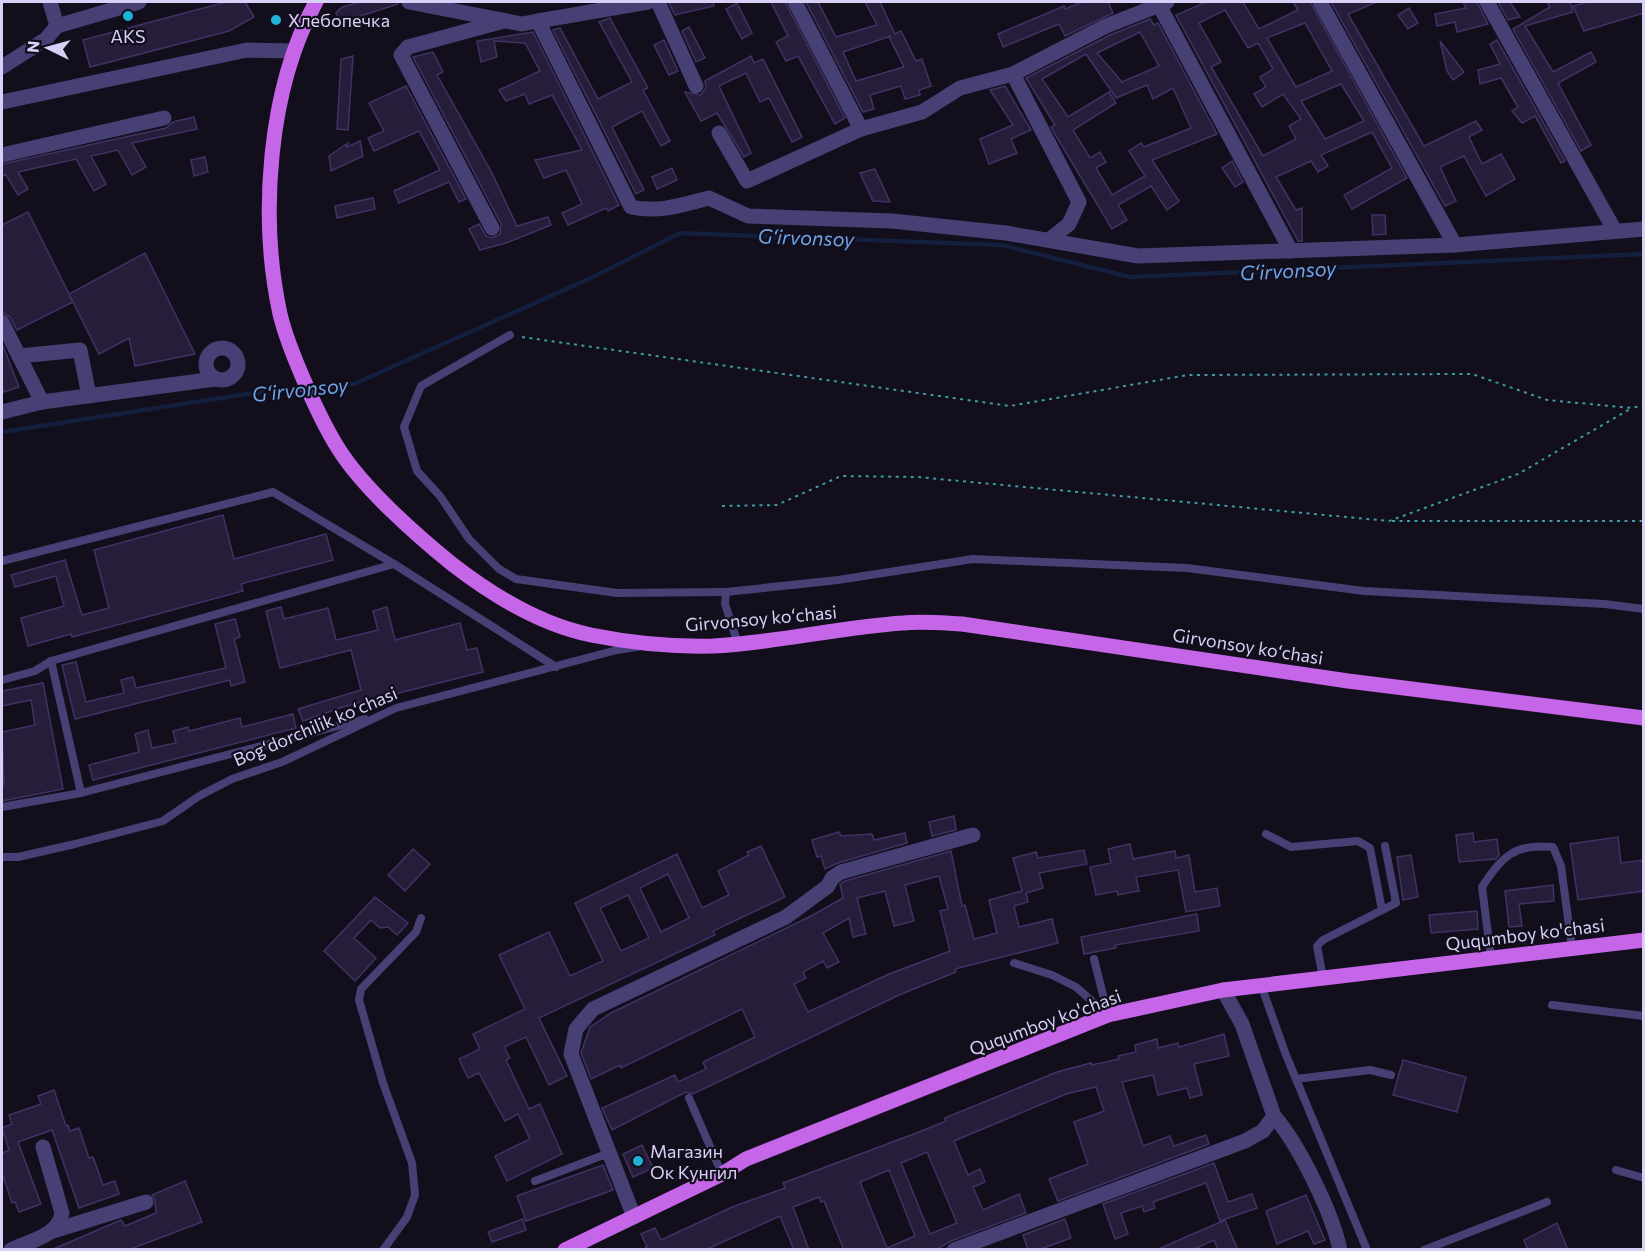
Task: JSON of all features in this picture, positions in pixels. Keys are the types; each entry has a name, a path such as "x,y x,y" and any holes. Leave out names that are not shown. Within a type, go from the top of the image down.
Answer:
{"main road":[{"name":"Girvonsoy koʻchasi","path":"316,2 294,51 278,116 271,182 272,248 281,317 307,384 338,449 410,528 481,584 525,610 570,630 650,645 738,644 904,622 962,624 1348,681 1644,718"},
{"name":"Ququmboy ko'chasi","path":"565,1250 722,1174 746,1159 1108,1015 1223,990 1644,940"}],"street":[{"path":"50,2 57,26"},
{"path":"2,66 46,39 57,26 139,2"},
{"path":"409,2 522,24 648,2"},
{"path":"658,2 696,86"},
{"path":"795,2 861,129"},
{"path":"1320,2 1455,245"},
{"path":"1487,2 1615,231"},
{"path":"719,133 747,181 861,129 922,112 960,88 1013,74 1106,26 1163,3 1291,252"},
{"path":"492,228 401,55 408,46 507,20"},
{"path":"538,21 631,207 648,211 669,209 709,198 748,216 892,221 1006,233 1138,256 1455,245 1644,229"},
{"path":"2,102 247,50 294,51"},
{"path":"1013,74 1080,202 1068,224 1049,240"},
{"path":"2,155 164,118"},
{"path":"2,322 42,402"},
{"path":"19,356 80,350 89,396"},
{"path":"2,412 42,402 215,379"},
{"path":"634,1217 572,1054 576,1029 593,1009 786,917 828,886 832,878 841,872 973,835"},
{"path":"1223,990 1242,1024 1274,1116 1286,1131 1312,1181 1328,1214 1340,1250"},
{"path":"954,1250 1245,1142 1263,1131 1274,1116"},
{"path":"43,1148 62,1213 53,1231"},
{"path":"11,1250 53,1231 146,1202"}],"lane":[{"path":"510,335 421,386 404,427 417,471 440,496 470,539 499,569 516,579 617,593 726,592 838,580 973,559 1187,568 1364,591 1605,604 1644,609"},
{"path":"2,561 273,492 394,564 556,667"},
{"path":"2,680 35,671 51,661 394,564"},
{"path":"726,592 725,604 738,644"},
{"name":"Bogʻdorchilik koʻchasi","path":"2,857 18,856 75,844 163,820 199,796 232,779 282,762 396,708 617,650 650,645"},
{"path":"51,661 81,793"},
{"path":"2,807 81,793 377,717"},
{"path":"1266,834 1291,847 1358,841 1370,848 1382,910"},
{"path":"1491,958 1482,887 1503,857 1536,845 1553,847 1561,866 1572,948"},
{"path":"1323,978 1317,946 1396,903 1385,846"},
{"path":"382,1250 407,1217 415,1195 412,1163 383,1083 359,1000 361,989 416,932 421,918"},
{"path":"1094,959 1108,1015"},
{"path":"1014,963 1052,975 1076,987 1108,1015"},
{"path":"1261,985 1296,1079 1367,1250"},
{"path":"1552,1005 1644,1016"},
{"path":"1296,1079 1370,1070 1391,1075"},
{"path":"689,1098 722,1174"},
{"path":"536,1181 609,1153"},
{"path":"1616,1170 1644,1178"},
{"path":"1424,1250 1547,1202"}],"path":[{"path":"510,335 1010,406 1188,375 1472,374 1547,400 1632,408"},
{"path":"1389,521 1518,474 1632,408 1644,405"},
{"path":"722,506 777,505 841,476 917,477 1389,521 1644,521"}],"building":[{"path":"226,2 245,2 254,17 229,31 90,67 83,40"},
{"path":"361,2 398,2 398,4 339,23 336,13 342,7"},
{"path":"713,2 714,6 675,15 669,3"},
{"path":"771,2 785,2 845,118 835,124 798,56 786,61 776,42 788,36"},
{"path":"806,2 818,2 836,37 877,25 865,2 880,2 895,34 901,31 916,61 922,59 931,86 919,90 920,95 905,99 901,86 870,95 874,109 863,112","holes":["891,36 889,37 904,67 856,81 843,52"]},
{"path":"1082,2 1108,2 1113,13 1065,36 1059,24 1003,47 998,34 1064,6 1065,9"},
{"path":"1206,2 1243,2 1259,29 1298,10 1293,2 1310,2 1407,178 1352,209 1344,195 1392,168 1372,132 1321,155 1328,166 1318,172 1311,161 1276,177 1296,210 1302,208 1302,241 1298,241 1176,15","holes":["1225,10 1248,48 1258,43 1273,69 1260,77 1266,87 1254,94 1262,107 1283,94 1301,119 1289,126 1296,139 1263,156 1211,67 1221,62 1199,23","1305,23 1332,71 1296,87 1267,38","1341,84 1364,121 1325,139 1301,101"]},
{"path":"1331,2 1377,2 1348,14 1424,146 1476,121 1482,130 1469,137 1482,164 1501,154 1515,179 1486,196 1464,156 1440,167 1456,201 1445,206"},
{"path":"1463,2 1477,2 1488,24 1457,32 1455,22 1437,26 1435,14 1466,8"},
{"path":"1498,2 1510,2 1520,17 1508,20"},
{"path":"1547,2 1570,2 1573,12 1525,26 1553,72 1591,52 1596,62 1558,83 1591,145 1581,151 1513,29 1550,7"},
{"path":"1588,2 1644,2 1644,13 1584,31 1573,6"},
{"path":"737,3 752,33 742,39 726,9"},
{"path":"1409,8 1418,23 1408,29 1398,15"},
{"path":"610,18 648,88 643,90 670,141 661,146 642,111 612,127 644,190 636,194 553,30 560,28 598,99 632,82 599,22"},
{"path":"1150,19 1154,25 1158,23 1217,134 1152,160 1179,201 1167,210 1151,186 1118,205 1127,220 1112,229 1056,136 1051,127 1055,125 1026,78 1110,35","holes":["1140,32 1159,66 1122,82 1097,53","1086,54 1116,98 1147,85 1153,99 1173,88 1191,128 1144,147 1141,143 1129,151 1145,176 1112,195 1096,168 1106,162 1100,152 1090,158 1073,130 1116,103 1109,92 1068,117 1042,79"]},
{"path":"689,27 705,58 696,62 682,31"},
{"path":"533,32 619,205 608,211 606,208 568,225 562,213 582,204 566,170 544,178 535,160 582,150 552,95 529,104 525,94 506,101 499,90 540,71 525,43 494,41 497,57 481,62 477,41"},
{"path":"664,40 678,71 669,75 654,45"},
{"path":"1497,40 1565,161 1561,163 1535,116 1522,123 1512,111 1518,107 1501,78 1480,84 1478,70 1500,64 1490,44"},
{"path":"1440,41 1464,72 1453,80 1447,71"},
{"path":"433,52 443,72 437,75 492,173 517,226 548,217 551,225 506,243 480,250 469,229 479,224 486,236 492,238 500,234 501,224 413,57"},
{"path":"353,56 348,130 337,129 341,59"},
{"path":"751,56 754,63 763,59 802,137 792,142 769,98 760,102 746,73 719,86 751,153 744,157 717,113 701,121 685,92 701,95 706,88 705,81"},
{"path":"406,86 466,199 459,202 449,182 399,203 394,191 440,170 419,131 374,151 368,138 384,131 369,103"},
{"path":"1005,86 1031,130 1011,139 1017,153 989,164 980,139 1013,125 990,90"},
{"path":"194,117 197,129 132,143 146,167 132,175 118,150 91,156 106,184 94,191 76,159 18,172 28,189 18,195 6,175 2,176 2,164 166,128 173,122"},
{"path":"360,141 363,156 331,171 329,156 348,143 347,147"},
{"path":"205,157 208,172 194,176 191,160"},
{"path":"1232,161 1243,182 1235,187 1222,168"},
{"path":"672,168 677,180 657,189 652,177"},
{"path":"875,169 890,202 873,201 860,173"},
{"path":"373,198 375,209 337,218 335,206"},
{"path":"28,212 73,302 17,330 10,317 2,312 2,225"},
{"path":"1372,215 1385,215 1386,234 1373,235"},
{"path":"145,253 195,354 135,366 129,338 99,354 69,294"},
{"path":"2,343 19,387 4,392 2,385"},
{"path":"223,515 234,559 326,534 333,560 241,584 243,591 72,637 71,634 28,646 21,618 64,606 56,576 15,587 11,575 65,560 82,615 109,608 94,550"},
{"path":"281,607 284,619 328,608 336,640 378,630 373,611 387,607 395,640 460,623 467,650 477,648 483,672 343,707 303,721 298,709 361,690 351,650 280,668 266,611"},
{"path":"235,619 240,637 234,639 245,682 231,686 230,680 75,719 62,665 76,662 86,702 124,693 121,680 133,677 136,688 226,668 215,624"},
{"path":"43,683 63,789 2,801 2,785 4,784 2,732 35,725 31,700 2,706 2,691"},
{"path":"293,714 296,728 93,780 89,765 139,752 135,734 148,730 152,748 176,743 173,731 188,727 189,731 240,718 242,727"},
{"path":"954,816 956,830 932,836 929,822"},
{"path":"839,832 841,836 872,834 874,840 905,833 907,843 825,869 821,856 817,857 812,840"},
{"path":"1473,833 1474,842 1497,839 1499,855 1496,859 1459,862 1456,835"},
{"path":"1618,837 1621,863 1644,860 1644,891 1578,900 1570,844"},
{"path":"1130,844 1133,859 1175,851 1176,858 1189,855 1195,892 1217,888 1220,906 1186,912 1178,870 1136,877 1139,891 1118,895 1117,891 1096,895 1090,867 1111,863 1108,849"},
{"path":"761,846 785,897 713,931 715,935 539,1018 567,1076 549,1085 526,1037 504,1047 510,1058 506,1060 529,1109 540,1104 562,1154 507,1181 495,1156 530,1139 518,1114 505,1121 479,1073 468,1078 459,1059 480,1049 473,1034 525,1009 499,955 549,932 570,976 603,961 575,903 677,854 702,908 729,895 718,871 749,855 747,852","holes":["668,874 689,918 661,932 640,888","628,895 649,938 621,951 600,908"]},
{"path":"413,849 430,864 405,891 388,875"},
{"path":"1084,850 1087,864 1039,873 1043,888 1026,893 1028,902 1014,906 1019,927 1052,919 1058,943 955,969 956,972 899,995 693,1094 686,1092 612,1130 602,1108 675,1075 678,1082 706,1069 703,1062 755,1037 742,1009 621,1068 620,1065 591,1079 581,1053 590,1027 611,1013 813,915 843,898 840,884 845,881 951,851 962,906 965,905 974,939 997,933 989,900 1022,891 1013,858 1036,852 1038,858","holes":["939,876 948,909 940,911 950,951 889,974 808,1012 794,984 806,978 803,972 823,961 827,968 839,962 823,933 849,918 853,937 866,934 857,898 885,891 894,926 914,921 905,885"]},
{"path":"1411,855 1418,897 1403,900 1397,857"},
{"path":"1553,885 1554,901 1519,904 1522,926 1509,927 1505,891"},
{"path":"375,897 408,923 397,935 388,927 380,928 371,920 354,938 376,958 355,981 324,951"},
{"path":"1477,911 1478,929 1431,933 1429,915"},
{"path":"1197,914 1199,931 1115,945 1116,948 1084,954 1081,937"},
{"path":"1224,1034 1229,1056 1194,1064 1202,1095 1190,1098 1187,1088 1158,1095 1153,1075 1122,1082 1143,1146 1170,1136 1174,1146 1206,1135 1209,1144 1058,1201 1049,1179 1088,1164 1074,1122 1104,1111 1096,1087 1066,1094 954,1141 968,1175 980,1169 985,1182 973,1187 983,1210 1019,1194 1026,1213 951,1241 935,1250 844,1250 824,1201 821,1202 819,1197 793,1207 809,1250 794,1250 780,1216 705,1250 642,1250 647,1247 641,1234 655,1228 661,1240 732,1207 785,1188 783,1183 919,1132 946,1121 945,1118 1057,1072 1091,1063 1092,1065 1119,1059 1118,1056 1136,1052 1135,1045 1157,1039 1158,1048 1178,1043 1179,1047","holes":["927,1152 957,1223 930,1234 901,1163","889,1170 915,1236 887,1248 860,1182"]},
{"path":"1403,1060 1466,1077 1457,1112 1393,1095"},
{"path":"54,1090 66,1126 68,1125 70,1131 79,1128 89,1158 93,1157 103,1185 115,1181 119,1194 79,1208 52,1130 18,1142 41,1204 19,1212 15,1202 12,1203 2,1173 2,1153 9,1150 2,1128 12,1124 9,1115 41,1104 38,1096"},
{"name":"Магазин Ок Кунгил","path":"642,1145 653,1168 633,1177 623,1154"},
{"path":"1214,1163 1228,1202 1252,1194 1257,1208 1220,1221 1206,1183 1153,1202 1155,1208 1144,1212 1142,1206 1121,1213 1128,1234 1115,1239 1103,1204"},
{"path":"603,1165 613,1190 526,1221 517,1196"},
{"path":"185,1181 202,1222 128,1250 51,1250 121,1220 125,1226 156,1213 155,1200 152,1195"},
{"path":"1306,1195 1325,1240 1314,1244 1308,1231 1277,1244 1266,1211"},
{"path":"523,1219 526,1230 492,1242 488,1232"},
{"path":"1065,1219 1071,1238 1038,1250 1028,1250 1023,1235"},
{"path":"1225,1220 1238,1250 1218,1250 1214,1240 1192,1250 1156,1250"},
{"path":"1557,1223 1568,1250 1528,1250 1524,1240"}],"waterway":[{"name":"G‘irvonsoy","path":"2,432 247,394 354,384 593,277 680,233 1001,245 1130,277 1644,254"}],"place":[{"name":"AKS","path":"128,16"},
{"name":"Хлебопечка","path":"276,20"},
{"name":"Магазин Ок Кунгил","path":"638,1161"}]}
